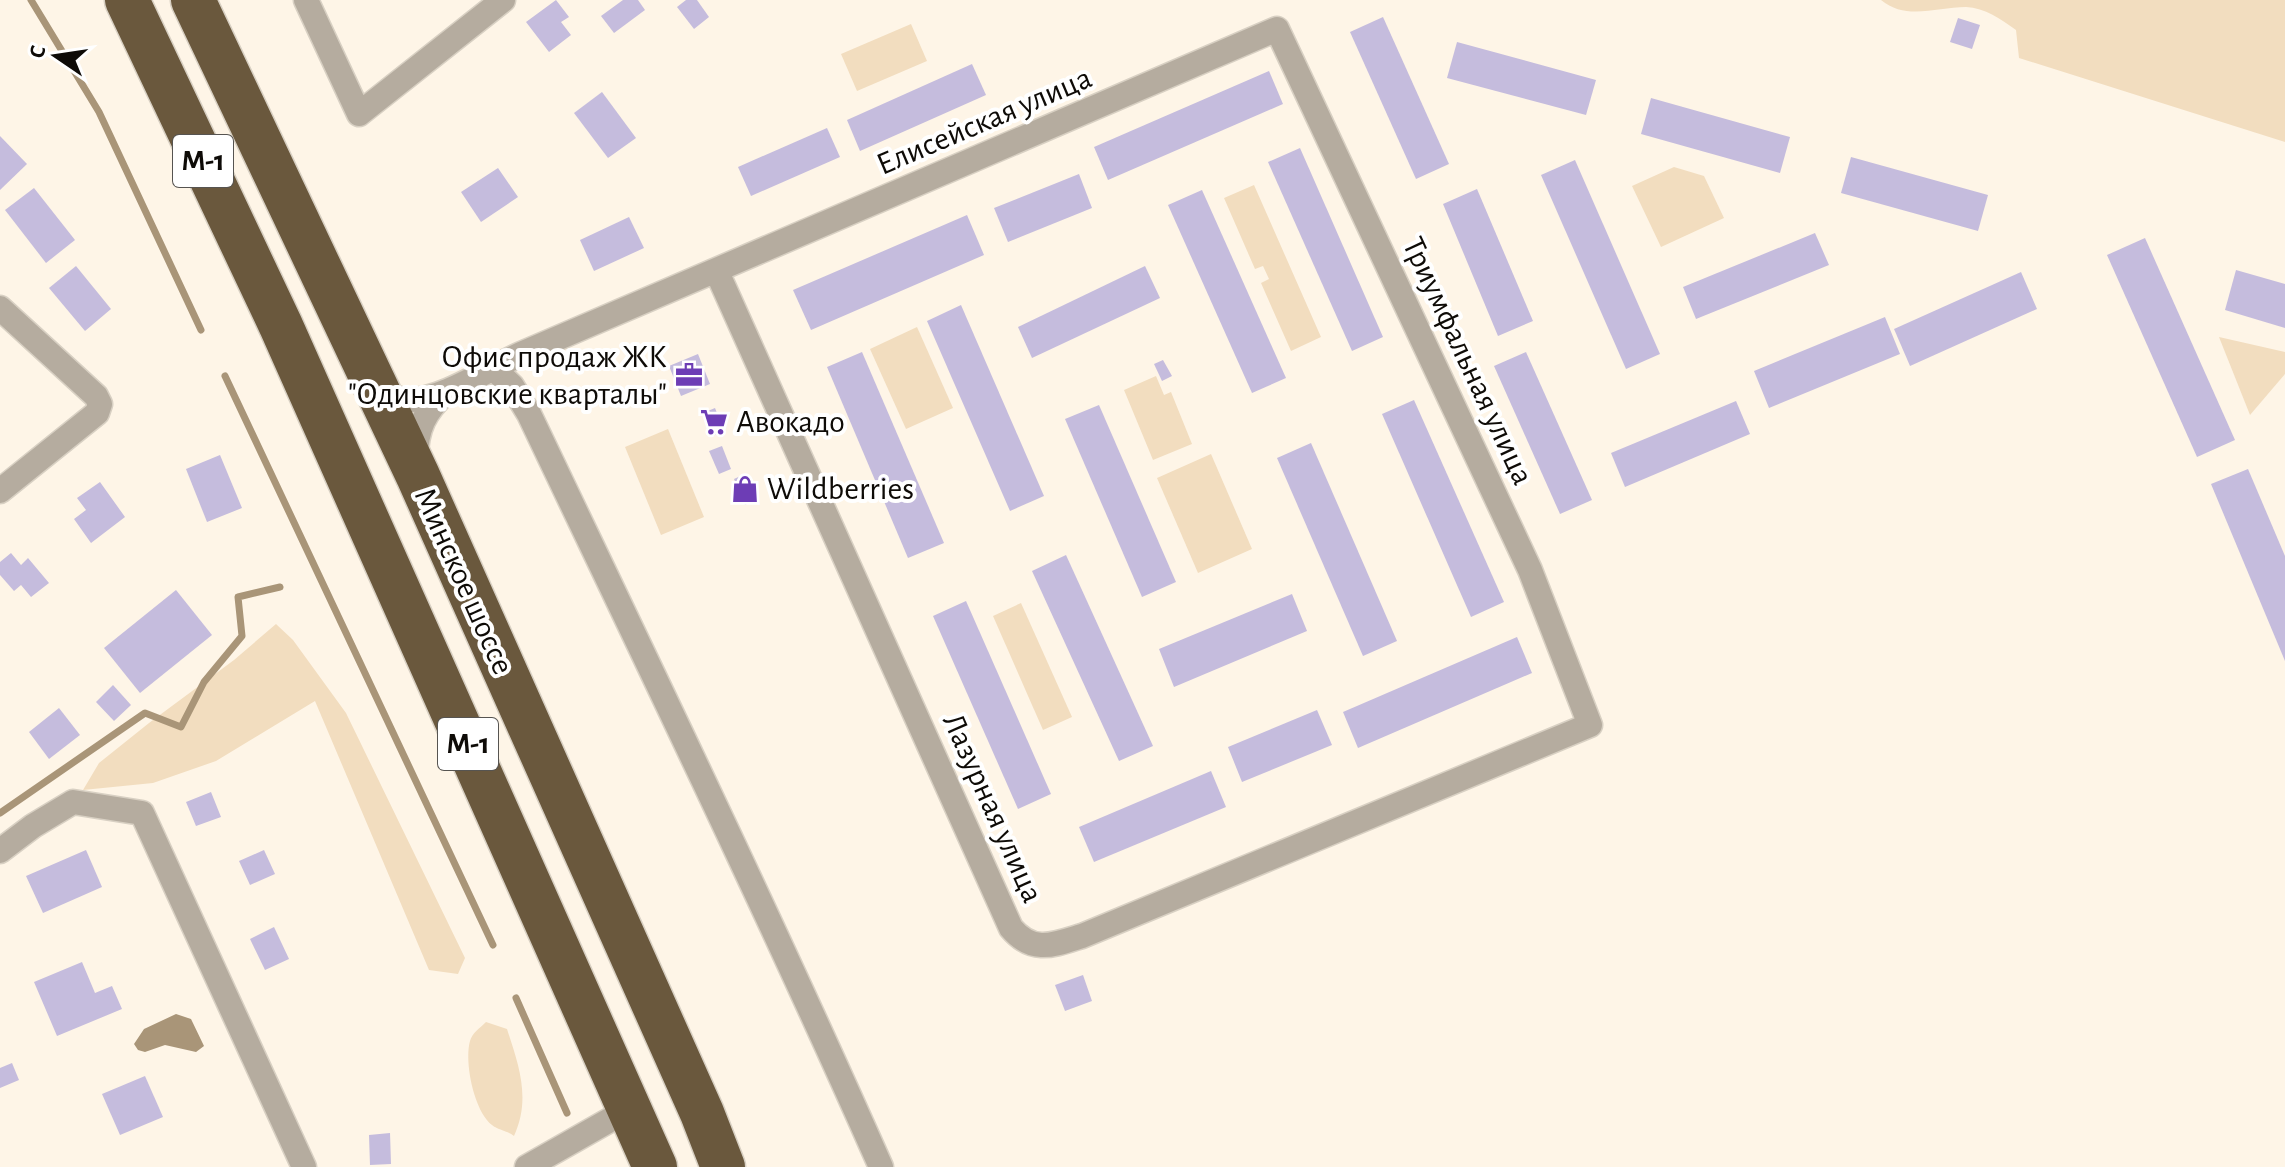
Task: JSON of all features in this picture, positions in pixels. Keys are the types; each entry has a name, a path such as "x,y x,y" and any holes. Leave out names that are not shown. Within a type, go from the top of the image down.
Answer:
{"highway":[{"name":"Минское шоссе","path":"127,0 281,326 655,1167"},
{"name":"Минское шоссе","path":"193,0 418,476 702,1113 723,1167"}],"street":[{"path":"306,0 359,114 503,0"},
{"name":"Елисейская улица","path":"448,389 492,367 1277,29"},
{"name":"Триумфальная улица","path":"1277,29 1530,570 1590,725"},
{"name":"Лазурная улица","path":"717,272 1011,928 1027,944 1053,945 1082,936 1590,725"},
{"path":"0,308 96,396 100,404 97,413 0,491"},
{"path":"492,367 512,386 529,414 840,1071 881,1167"},
{"path":"374,383 402,400 420,400 448,389"},
{"path":"418,476 417,436 423,418 448,389"},
{"path":"0,851 73,802 142,813 304,1167"},
{"path":"527,1167 631,1108"}],"shaded area":[{"path":"1881,0 2285,0 2285,142 2019,58 2016,30 1980,9 1966,7 1911,11 1901,10"},
{"path":"911,24 927,61 857,91 841,54"},
{"path":"1674,167 1704,176 1724,218 1661,247 1632,186"},
{"path":"1254,185 1321,337 1291,351 1261,283 1269,279 1263,266 1255,269 1224,198"},
{"path":"917,327 953,408 906,429 870,349"},
{"path":"2219,337 2285,352 2285,374 2250,415"},
{"path":"1156,376 1164,395 1171,392 1192,444 1153,460 1124,390"},
{"path":"668,429 704,517 661,535 625,447"},
{"path":"1211,454 1252,549 1198,573 1157,478"},
{"path":"1021,603 1072,717 1043,730 993,616"},
{"path":"276,624 293,640 346,713 465,958 458,974 429,970 315,701 216,761 153,783 83,790 99,763"},
{"path":"176,1014 191,1019 204,1046 196,1052 165,1045 145,1052 138,1050 134,1044 144,1029"},
{"path":"486,1022 507,1029 519,1069 522,1109 514,1136 494,1127 486,1118 472,1086 468,1050 474,1033"}],"building":[{"path":"556,0 569,17 561,22 571,35 549,52 526,22"},
{"path":"623,0 638,0 645,10 614,33 601,16"},
{"path":"686,0 697,0 709,17 694,29 677,7"},
{"path":"1383,17 1449,164 1416,179 1350,32"},
{"path":"1958,18 1980,25 1972,49 1950,42"},
{"path":"1457,42 1596,80 1586,115 1447,78"},
{"path":"972,64 986,95 860,151 847,120"},
{"path":"1269,71 1283,104 1108,180 1094,147"},
{"path":"602,92 636,138 608,158 574,113"},
{"path":"1651,98 1790,137 1780,173 1641,134"},
{"path":"827,128 840,157 751,196 738,167"},
{"path":"0,136 27,164 0,190"},
{"path":"1300,148 1383,337 1352,351 1268,162"},
{"path":"1851,157 1988,195 1978,231 1841,193"},
{"path":"1575,160 1660,354 1626,369 1541,175"},
{"path":"498,168 518,197 481,222 461,192"},
{"path":"1079,174 1092,208 1008,242 994,208"},
{"path":"34,188 75,240 46,263 5,210"},
{"path":"1477,189 1533,321 1498,336 1443,204"},
{"path":"1202,190 1286,378 1252,393 1168,205"},
{"path":"967,215 984,255 811,330 793,290"},
{"path":"629,217 644,248 594,271 580,240"},
{"path":"1815,233 1829,265 1696,319 1683,287"},
{"path":"2145,238 2235,440 2197,457 2107,255"},
{"path":"76,266 111,309 85,331 49,288"},
{"path":"1145,266 1160,298 1032,358 1018,327"},
{"path":"2236,270 2285,284 2285,328 2225,310"},
{"path":"2021,272 2037,309 1910,366 1894,329"},
{"path":"961,305 1044,496 1010,511 927,321"},
{"path":"1885,317 1900,354 1769,408 1754,371"},
{"path":"862,352 944,543 908,558 827,367"},
{"path":"1526,352 1592,500 1560,514 1494,366"},
{"name":"Офис продаж ЖК \"Одинцовские кварталы\"","path":"698,354 710,384 681,396 669,366"},
{"path":"1163,360 1172,376 1162,381 1154,364"},
{"path":"1414,400 1504,602 1471,617 1382,414"},
{"path":"1736,401 1750,434 1625,487 1611,453"},
{"path":"1099,405 1176,582 1142,597 1065,419"},
{"path":"715,408 724,431 713,436 703,413"},
{"path":"1311,443 1397,641 1363,656 1277,458"},
{"path":"722,446 731,469 719,474 709,451"},
{"path":"220,455 242,508 207,522 186,469"},
{"path":"2248,469 2285,556 2285,661 2211,484"},
{"name":"Wildberries","path":"745,474 756,500 745,505 734,479"},
{"path":"100,482 125,517 91,543 74,519 86,510 77,498"},
{"path":"11,553 21,565 28,558 49,583 31,597 21,585 14,591 0,575 0,562"},
{"path":"1066,555 1153,746 1119,761 1032,571"},
{"path":"176,590 212,635 140,693 104,648"},
{"path":"1292,594 1307,631 1174,687 1159,649"},
{"path":"966,601 1051,794 1018,809 933,616"},
{"path":"1517,637 1532,673 1358,748 1343,712"},
{"path":"113,685 131,705 114,721 96,702"},
{"path":"59,708 80,735 49,759 29,732"},
{"path":"1317,710 1332,745 1242,782 1228,747"},
{"path":"1211,771 1226,807 1094,862 1079,827"},
{"path":"211,792 221,817 196,826 186,802"},
{"path":"86,850 102,887 43,913 26,876"},
{"path":"264,850 275,874 250,885 239,861"},
{"path":"274,927 289,959 265,970 250,939"},
{"path":"82,962 95,993 112,986 122,1009 57,1036 34,982"},
{"path":"1083,975 1092,1001 1065,1011 1055,985"},
{"path":"12,1063 19,1080 0,1088 0,1068"},
{"path":"145,1076 163,1117 120,1135 102,1094"},
{"path":"390,1133 391,1164 370,1165 369,1135"}],"waterway":[{"path":"31,0 99,112 201,330"},
{"path":"225,376 493,945"},
{"path":"0,813 145,713 181,727 204,682 242,636 238,597 280,587"},
{"path":"516,998 567,1113"}],"place":[{"name":"Офис продаж ЖК \"Одинцовские кварталы\"","path":"689,375"},
{"name":"Авокадо","path":"714,422"},
{"name":"Wildberries","path":"745,489"}]}
